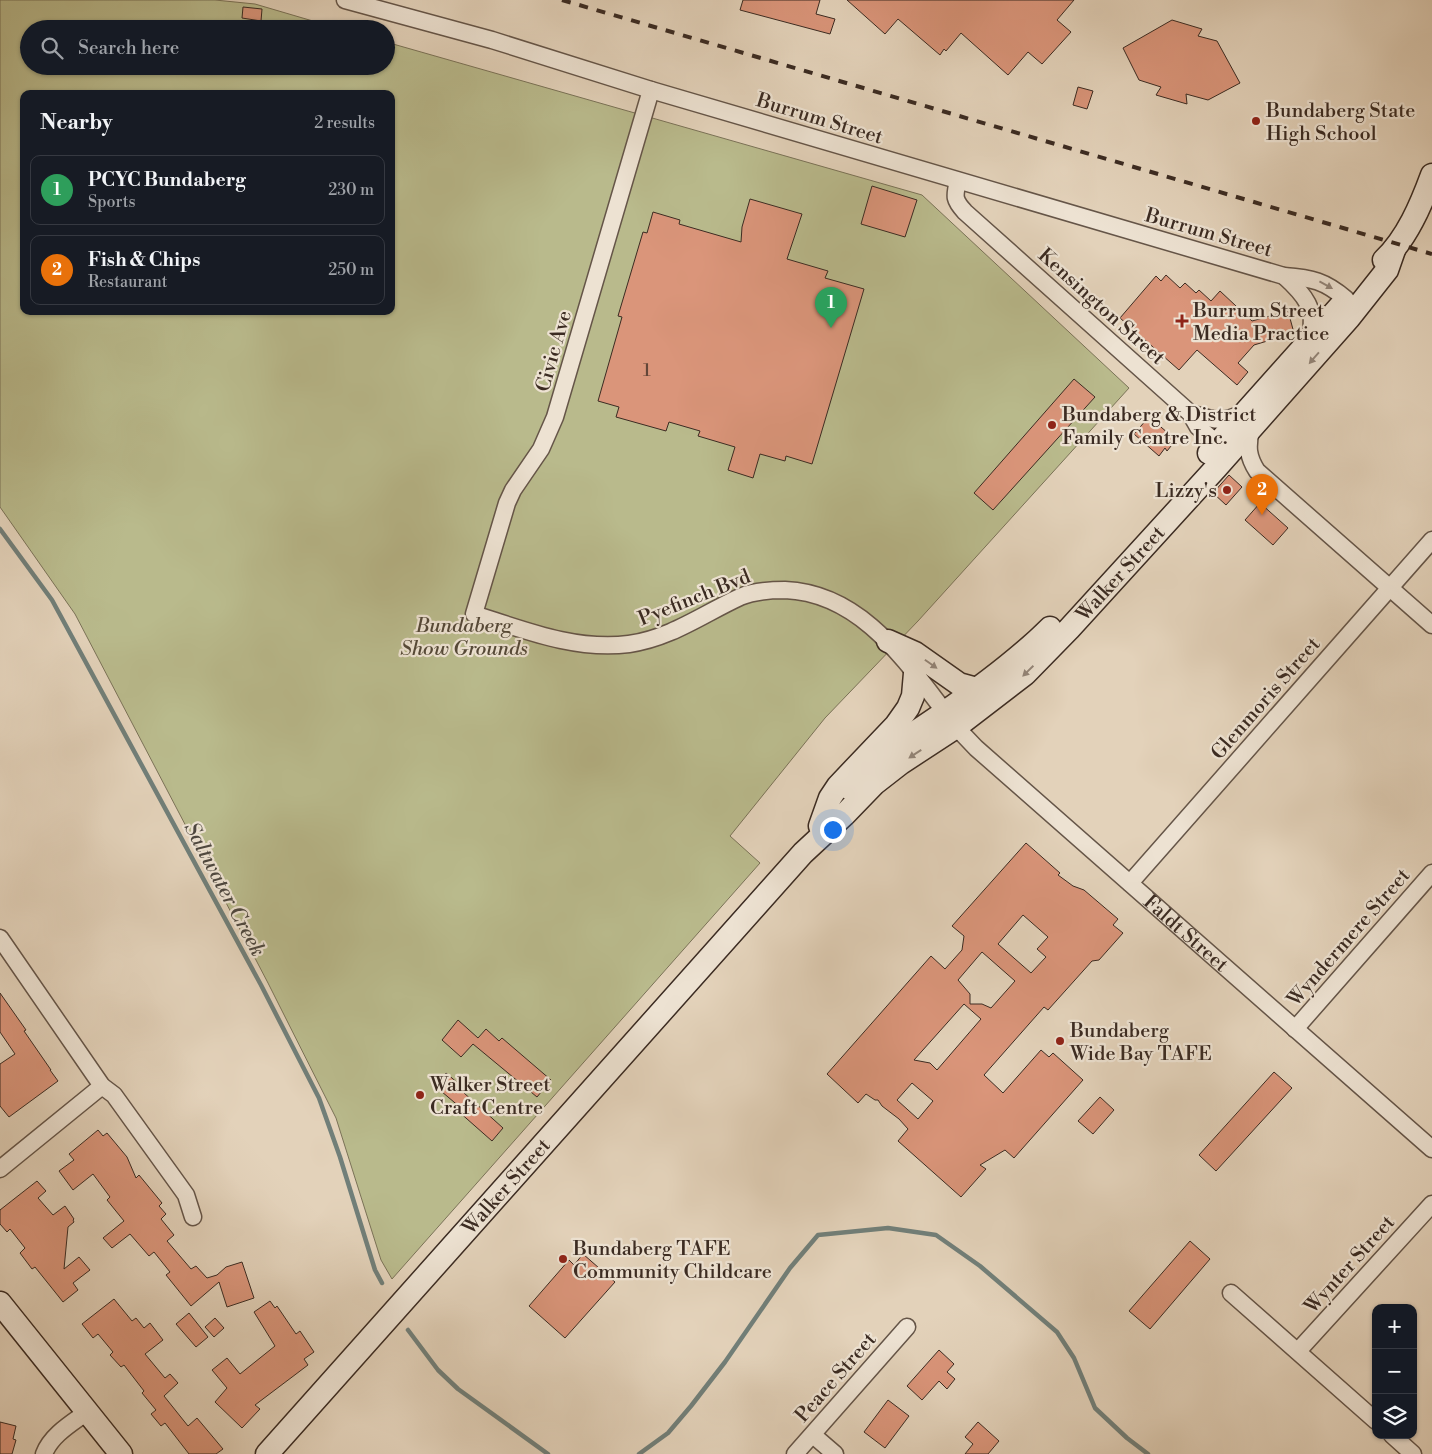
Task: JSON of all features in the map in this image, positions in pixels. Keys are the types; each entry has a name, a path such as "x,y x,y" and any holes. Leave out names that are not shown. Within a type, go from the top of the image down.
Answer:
{"main road":[{"name":"Walker Street","path":"267,1454 803,853 874,784 950,720 977,689 996,676 1044,634 1238,432 1348,309 1387,270 1394,250 1423,198 1432,175"},
{"name":"Walker Street","path":"803,853 820,826 856,782 883,754 950,720 1025,674 1069,629 1216,468 1238,432 1310,338 1348,309"},
{"path":"888,641 915,653 959,684 977,689"},
{"path":"820,826 830,798 838,786 896,725 908,708 912,696 915,673"},
{"path":"0,1303 121,1454"}],"street":[{"name":"Burrum Street","path":"345,0 492,40 651,90 1284,276 1316,280 1336,290 1348,309"},
{"name":"Civic Ave","path":"474,614 506,503 541,448 555,417 651,90"},
{"name":"Kensington Street","path":"958,181 955,195 957,203 961,208 1190,412 1198,427 1238,432"},
{"path":"1284,276 1300,291 1309,306 1312,327 1310,338"},
{"path":"1190,412 1212,419 1228,420 1248,447 1249,459 1258,472 1432,625"},
{"path":"1216,468 1228,465 1243,465 1258,472"},
{"name":"Glenmoris Street","path":"1130,884 1432,540"},
{"name":"Pyefinch Bvd","path":"474,614 558,639 594,646 612,646 646,641 662,636 680,629 742,596 776,590 807,593 835,602 860,618 888,641 950,720"},
{"name":"Faldt Street","path":"950,720 976,748 1432,1149"},
{"name":"Wyndermere Street","path":"1295,1029 1432,873"},
{"path":"0,938 102,1086 114,1095 186,1195 193,1218"},
{"path":"0,1169 102,1086"},
{"name":"Wynter Street","path":"1298,1352 1432,1204"},
{"path":"1231,1293 1372,1417"},
{"name":"Peace Street","path":"795,1454 907,1327"},
{"path":"44,1454 61,1432 87,1412"},
{"path":"813,1435 835,1454"},
{"path":"1396,1439 1413,1454"}],"green space":[{"name":"Bundaberg Show Grounds","path":"0,0 215,0 255,4 309,20 20,20 20,75 395,75 395,45 922,195 1129,388 918,621 825,718 730,836 760,863 392,1279 381,1260 336,1118 268,983 75,614 0,507"}],"building":[{"path":"743,0 820,0 816,14 835,19 830,34 740,10"},
{"path":"847,0 1074,0 1057,20 1071,32 1042,64 1028,52 1008,75 961,33 946,51 944,49 940,55 898,19 885,34"},
{"path":"243,7 262,9 261,20 242,18"},
{"path":"1172,20 1202,29 1198,36 1217,41 1240,83 1208,100 1186,94 1187,104 1156,95 1161,87 1139,80 1123,48"},
{"path":"1078,87 1093,91 1087,109 1073,105"},
{"path":"872,186 917,200 905,237 861,224"},
{"path":"750,199 802,214 787,259 828,271 825,278 864,289 812,464 786,456 785,461 760,454 753,478 728,470 735,447 698,436 700,431 669,422 666,431 616,417 619,407 598,401 622,317 618,316 643,232 647,233 653,212 680,220 679,224 741,242 742,227"},
{"path":"1166,275 1180,288 1185,283 1196,293 1199,290 1211,301 1220,291 1252,321 1288,311 1294,333 1254,345 1238,363 1248,372 1237,385 1197,350 1179,370 1120,318 1156,276 1161,281"},
{"name":"Bundaberg & District Family Centre Inc.","path":"1074,379 1095,397 993,510 974,493"},
{"path":"1147,419 1152,423 1154,421 1176,440 1167,451 1165,448 1159,456 1134,434"},
{"name":"Lizzy's","path":"1229,475 1242,487 1226,505 1213,493"},
{"path":"1260,503 1288,528 1273,545 1245,520"},
{"path":"1026,843 1060,873 1058,875 1073,886 1084,890 1118,919 1113,925 1123,933 1099,960 1092,961 1048,1010 1044,1007 984,1075 1003,1093 1041,1050 1049,1057 1053,1053 1083,1080 1014,1158 1005,1150 980,1165 986,1169 961,1197 898,1141 908,1129 899,1119 882,1106 878,1100 866,1094 858,1103 827,1074 931,956 945,969 962,950 964,936 952,926","holes":["1023,915 1048,937 1037,949 1046,957 1031,973 998,944","982,952 1015,981 991,1008 982,1004 970,1004 970,994 958,980","964,1004 981,1019 937,1070 930,1063 914,1060","912,1083 933,1101 918,1119 897,1100"]},
{"path":"0,993 58,1081 9,1117 0,1106 0,1064 15,1054 0,1032"},
{"path":"458,1020 478,1038 486,1029 499,1041 502,1038 551,1080 537,1097 473,1044 461,1057 442,1040"},
{"path":"1274,1072 1292,1088 1216,1171 1199,1155"},
{"path":"446,1073 466,1090 464,1093 503,1128 492,1141 458,1111 461,1108 435,1086"},
{"path":"1100,1097 1114,1110 1093,1134 1078,1121"},
{"path":"98,1130 103,1136 107,1133 127,1157 136,1178 139,1175 162,1203 159,1206 166,1214 161,1219 174,1235 167,1241 191,1269 196,1266 207,1278 217,1275 226,1267 242,1262 254,1298 227,1307 219,1282 191,1306 166,1275 170,1272 154,1252 149,1256 130,1234 112,1248 103,1238 124,1221 107,1200 110,1197 93,1174 73,1190 59,1171 74,1160 69,1154"},
{"path":"37,1181 46,1191 38,1198 53,1215 65,1206 74,1219 74,1222 68,1227 64,1269 79,1257 90,1270 73,1283 78,1290 63,1302 35,1267 32,1269 20,1253 25,1248 10,1229 7,1232 0,1224 0,1210"},
{"path":"1190,1241 1210,1259 1150,1329 1129,1311"},
{"path":"583,1254 615,1282 565,1338 529,1306 569,1260 574,1265"},
{"path":"114,1299 132,1321 136,1318 144,1328 150,1323 163,1340 145,1354 165,1378 170,1374 178,1383 164,1396 188,1426 197,1418 223,1449 216,1454 189,1454 165,1423 161,1426 151,1414 156,1410 142,1393 144,1391 124,1365 121,1367 110,1355 113,1352 98,1334 93,1338 82,1324"},
{"path":"270,1301 275,1308 277,1306 296,1334 300,1331 314,1352 304,1359 308,1365 255,1405 260,1409 242,1428 215,1402 227,1388 212,1370 227,1358 240,1374 275,1346 254,1312"},
{"path":"189,1313 208,1337 196,1347 176,1324"},
{"path":"215,1318 224,1328 214,1337 205,1327"},
{"path":"939,1350 954,1364 947,1372 955,1379 947,1389 939,1381 922,1400 907,1386"},
{"path":"888,1400 909,1416 885,1448 864,1432"},
{"path":"0,1422 16,1426 13,1439 16,1440 12,1454 0,1454"},
{"path":"978,1422 999,1441 988,1454 965,1454 973,1444 965,1437"}],"waterway":[{"name":"Saltwater Creek","path":"0,529 52,600 261,985 319,1098 340,1157 375,1270 382,1283"},
{"name":"Saltwater Creek","path":"639,1454 668,1433 691,1406 725,1362 790,1268 818,1235 888,1228 936,1235 980,1266 1057,1332 1074,1358 1095,1408 1127,1438 1148,1454"},
{"name":"Saltwater Creek","path":"408,1330 438,1370 458,1389 548,1454"}],"railway":[{"path":"562,0 1432,254"}],"place":[{"name":"Bundaberg State High School","path":"1256,121"},
{"name":"Burrum Street Media Practice","path":"1182,321"},
{"name":"PCYC Bundaberg","path":"831,328"},
{"name":"Bundaberg & District Family Centre Inc.","path":"1052,425"},
{"name":"Lizzy's","path":"1227,490"},
{"name":"Fish & Chips","path":"1262,515"},
{"name":"Bundaberg Wide Bay TAFE","path":"1060,1041"},
{"name":"Walker Street Craft Centre","path":"420,1095"},
{"name":"Bundaberg TAFE Community Childcare","path":"563,1259"}]}
